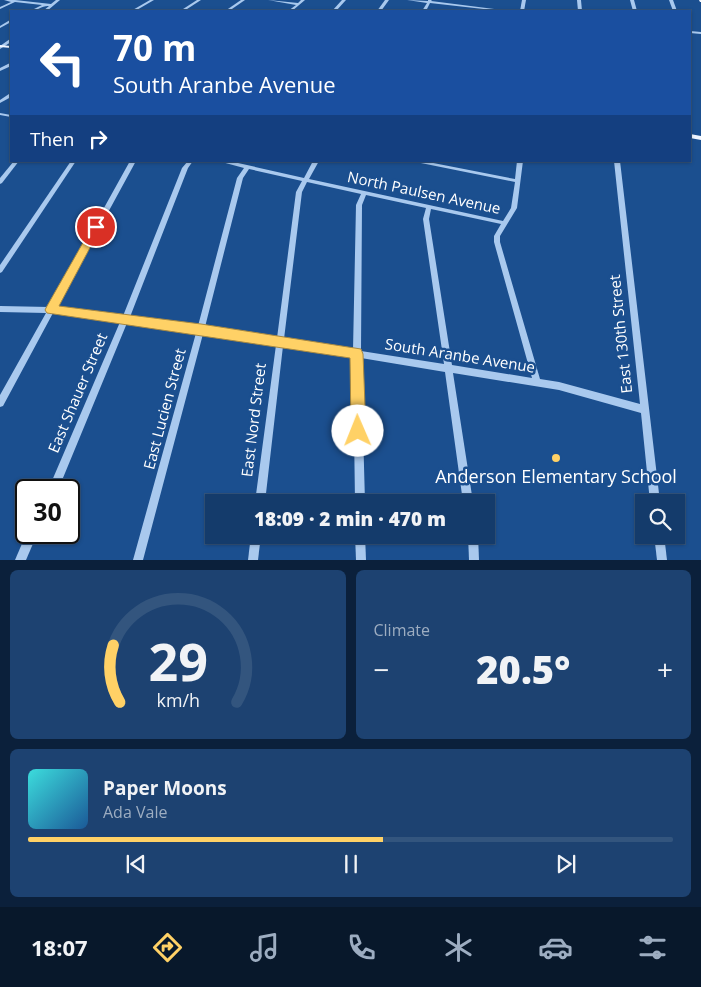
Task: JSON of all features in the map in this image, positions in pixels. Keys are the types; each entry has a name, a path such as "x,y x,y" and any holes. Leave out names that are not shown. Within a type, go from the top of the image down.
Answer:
{"street":[{"path":"6,0 52,5"},
{"path":"0,8 16,0"},
{"path":"46,10 58,0"},
{"path":"135,10 152,0"},
{"path":"184,10 199,0"},
{"path":"229,10 243,0"},
{"path":"270,0 300,4"},
{"path":"291,10 303,0"},
{"path":"335,10 344,0"},
{"path":"410,0 430,1 476,10 479,0"},
{"path":"34,10 45,4"},
{"path":"0,120 6,115"},
{"path":"0,182 16,162"},
{"path":"0,270 73,162"},
{"path":"0,404 132,162"},
{"name":"East Shauer Street","path":"58,479 125,320 185,168 190,162"},
{"name":"North Paulsen Avenue","path":"224,162 505,223"},
{"name":"East Nord Street","path":"261,494 279,342 300,192 315,162"},
{"path":"417,162 518,181"},
{"path":"520,162 514,208 497,236 537,382"},
{"name":"East 130th Street","path":"617,162 654,494"},
{"name":"East Lucien Street","path":"138,560 201,330 240,178 248,168"},
{"path":"360,494 357,354 359,205 364,193"},
{"path":"429,206 426,219 467,494"},
{"name":"South Aranbe Avenue","path":"0,309 51,310 201,330 448,370 537,382 559,386 645,410"},
{"path":"20,560 27,544"},
{"path":"253,560 255,544"},
{"path":"360,544 361,560"},
{"path":"473,544 474,560"},
{"path":"660,544 662,560"}],"place":[{"name":"Anderson Elementary School","path":"556,458"}],"route":[{"path":"96,227 51,310 201,330 357,354 358,431"}]}
